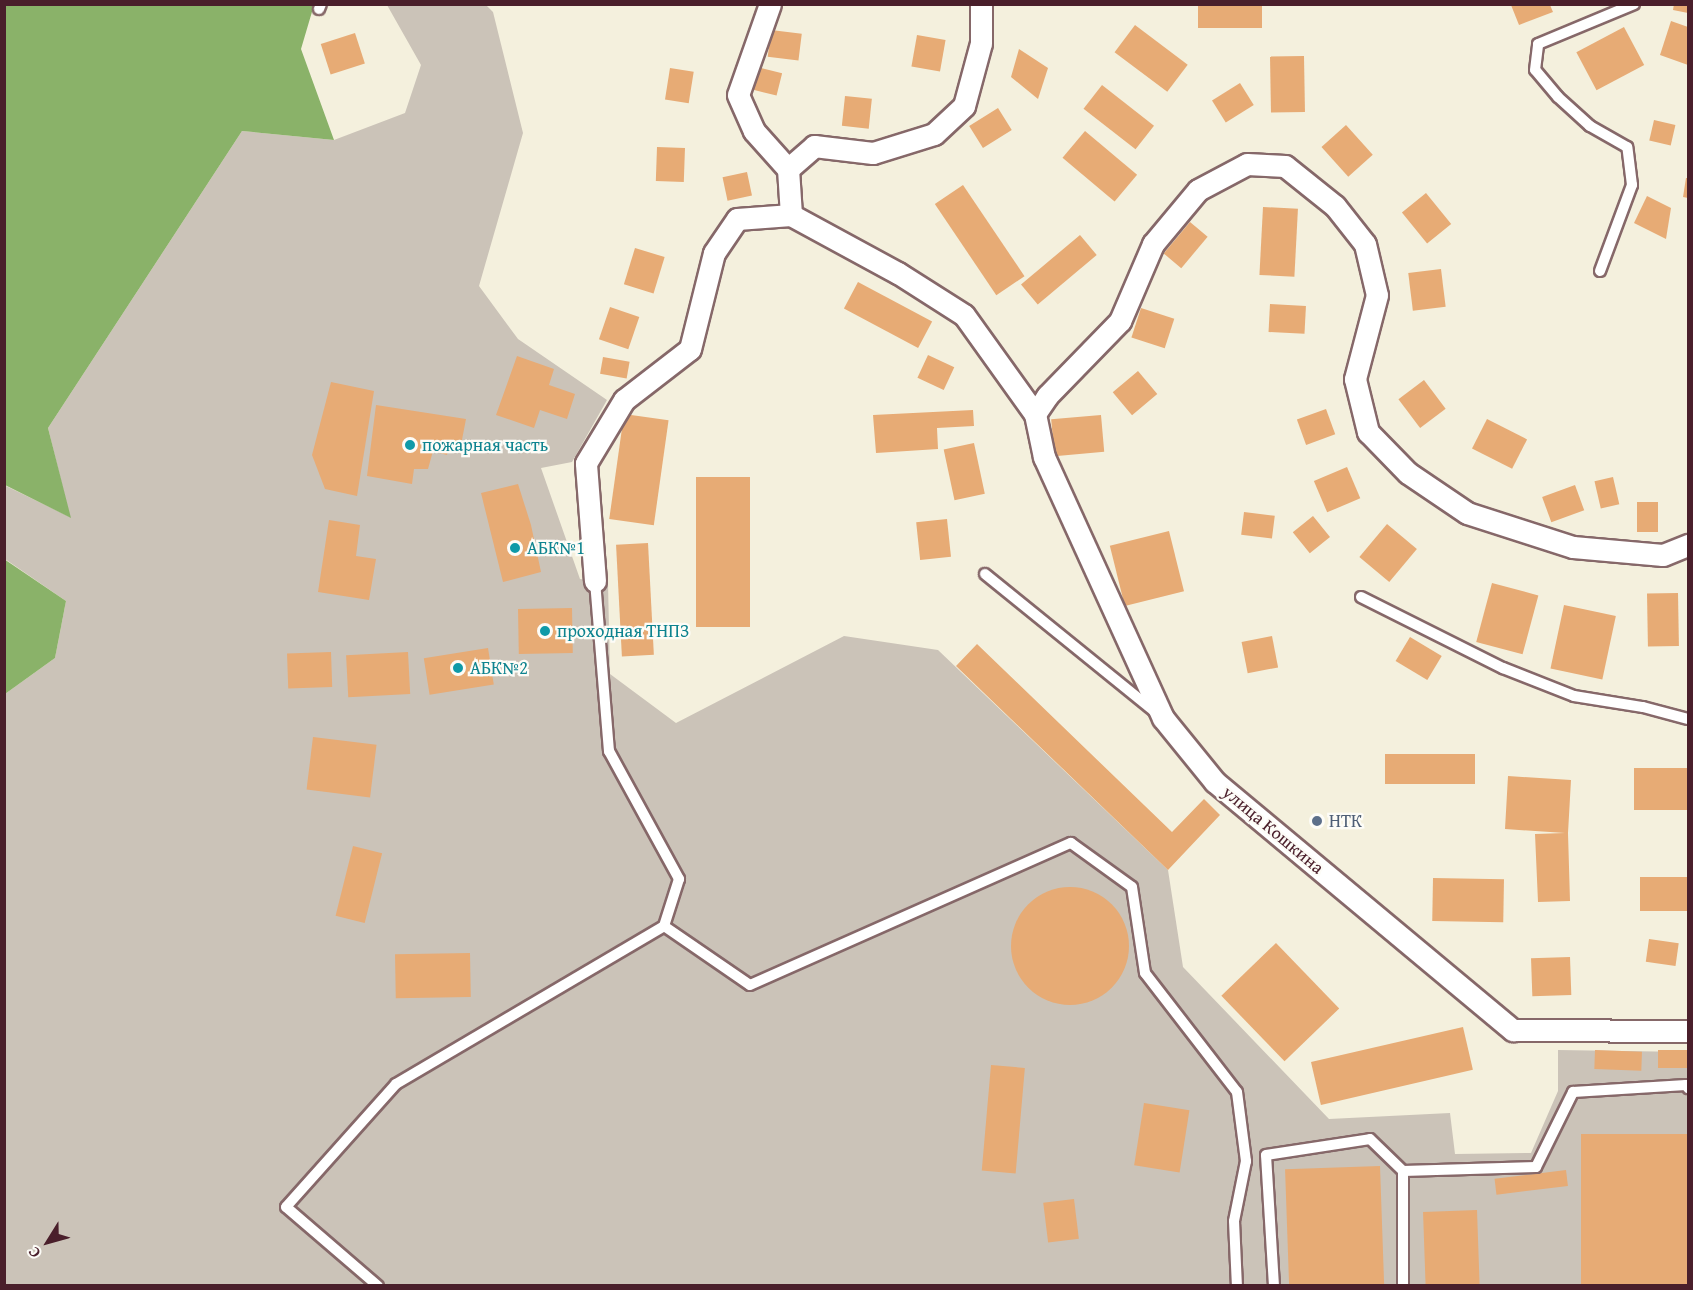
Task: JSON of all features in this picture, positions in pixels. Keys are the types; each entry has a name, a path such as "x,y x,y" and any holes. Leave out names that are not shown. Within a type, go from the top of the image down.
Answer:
{"street":[{"path":"770,4 738,95 754,131 788,169 790,215"},
{"path":"788,169 814,146 873,153 934,134 964,106 981,43 981,4"},
{"path":"595,581 586,464 624,400 690,349 714,252 737,219 790,215 898,273 964,315 1035,414 1047,396 1120,321 1153,243 1198,190 1247,164 1285,166 1335,206 1365,243 1377,295 1355,380 1368,432 1408,473 1467,513 1573,547 1663,555 1689,545"},
{"name":"улица Кошкина","path":"1035,414 1044,457 1163,718 1215,782 1513,1030 1689,1031"}],"lane":[{"path":"1600,271 1632,185 1626,147 1590,126 1558,97 1535,70 1538,44 1634,4"},
{"path":"985,573 1163,718"},
{"path":"378,1286 286,1207 396,1084 664,926 678,879 609,751 595,581"},
{"path":"1361,597 1503,668 1574,696 1643,707 1689,719"},
{"path":"664,926 750,985 1071,843 1132,887 1145,973 1237,1092 1246,1161 1234,1221 1237,1286"},
{"path":"1274,1286 1266,1155 1370,1139 1403,1171 1536,1167 1574,1092 1686,1085 1689,1088"},
{"path":"1403,1171 1403,1286"}],"shaded area":[{"path":"387,5 486,5 493,12 523,133 479,286 518,339 607,400 572,462 541,468 580,579 608,583 610,674 676,723 844,636 938,650 1168,870 1183,967 1329,1119 1450,1113 1455,1154 1531,1153 1558,1091 1558,1050 1688,1052 1688,1285 5,1285 5,694 55,658 66,601 5,559 4,485 70,517 48,428 242,131 334,140 405,113 421,65"}],"green space":[{"path":"4,5 314,5 301,49 334,140 242,131 48,428 71,518 5,485"},
{"path":"4,559 66,601 55,658 5,694"}],"building":[{"path":"1198,4 1262,4 1262,28 1198,28"},
{"path":"1674,4 1688,4 1688,13 1673,10"},
{"path":"1511,5 1550,5 1553,12 1519,25"},
{"path":"1671,21 1688,27 1688,65 1660,55"},
{"path":"1135,25 1188,65 1167,92 1115,52"},
{"path":"1624,27 1644,65 1597,90 1576,52"},
{"path":"771,30 802,34 798,61 768,57"},
{"path":"355,33 365,63 331,75 321,44"},
{"path":"917,35 946,40 940,72 911,67"},
{"path":"1019,49 1048,68 1038,99 1011,77"},
{"path":"1304,56 1305,112 1271,113 1270,57"},
{"path":"753,66 782,73 777,96 747,88"},
{"path":"670,68 694,72 689,103 665,100"},
{"path":"1240,83 1254,105 1226,123 1212,100"},
{"path":"1102,85 1154,126 1136,149 1084,109"},
{"path":"845,96 872,99 869,129 842,126"},
{"path":"998,108 1012,130 983,148 969,126"},
{"path":"1654,120 1675,125 1671,145 1649,140"},
{"path":"1346,125 1373,155 1348,177 1321,147"},
{"path":"1085,131 1137,175 1115,202 1063,158"},
{"path":"657,147 685,148 684,182 656,181"},
{"path":"747,172 752,195 728,201 723,177"},
{"path":"1686,178 1688,178 1688,198 1683,197"},
{"path":"963,185 1025,276 996,295 935,204"},
{"path":"1426,193 1451,224 1427,244 1402,213"},
{"path":"1647,196 1671,208 1666,239 1634,223"},
{"path":"1263,207 1298,209 1294,277 1259,275"},
{"path":"1190,222 1208,237 1181,268 1164,253"},
{"path":"1080,235 1097,255 1038,304 1021,284"},
{"path":"635,248 665,257 654,293 624,284"},
{"path":"1441,269 1446,307 1413,311 1408,273"},
{"path":"858,282 932,321 918,348 844,308"},
{"path":"1270,304 1306,306 1304,334 1269,332"},
{"path":"610,307 639,317 628,349 599,339"},
{"path":"1141,308 1174,319 1165,348 1131,337"},
{"path":"928,355 954,367 944,390 917,378"},
{"path":"517,356 554,369 549,385 575,394 567,419 540,410 534,428 496,415"},
{"path":"603,357 630,362 627,378 600,374"},
{"path":"1138,371 1157,394 1132,415 1113,392"},
{"path":"1424,380 1446,409 1420,428 1398,399"},
{"path":"331,382 374,391 357,496 325,489 312,455"},
{"name":"пожарная часть","path":"376,405 466,419 461,445 449,444 447,455 433,451 428,469 414,469 412,484 367,476"},
{"path":"1326,409 1335,434 1306,445 1297,420"},
{"path":"973,410 974,426 937,428 938,449 876,453 873,415"},
{"path":"624,414 669,420 654,525 609,519"},
{"path":"1101,415 1104,452 1054,456 1051,419"},
{"path":"1487,419 1527,439 1512,469 1472,448"},
{"path":"974,443 985,494 954,500 944,449"},
{"path":"1347,467 1360,498 1327,512 1314,481"},
{"path":"696,477 750,477 750,627 696,627"},
{"path":"1613,477 1619,504 1601,509 1594,481"},
{"name":"АБК№1","path":"518,484 531,525 541,572 503,582 481,493"},
{"path":"1575,485 1584,510 1551,522 1542,497"},
{"path":"1637,502 1658,502 1658,532 1637,532"},
{"path":"1244,512 1275,516 1272,539 1241,535"},
{"path":"1313,516 1330,537 1310,553 1293,532"},
{"path":"947,519 951,557 920,560 916,522"},
{"path":"329,520 360,525 356,556 376,559 369,600 318,592"},
{"path":"1387,524 1417,549 1389,582 1359,557"},
{"path":"1169,531 1184,591 1125,606 1110,546"},
{"path":"648,543 654,655 622,657 616,545"},
{"path":"1492,583 1538,595 1523,654 1476,642"},
{"path":"1678,593 1679,646 1648,647 1647,594"},
{"path":"1564,605 1616,616 1602,680 1550,669"},
{"name":"проходная ТНПЗ","path":"572,608 573,653 519,654 518,609"},
{"path":"1272,636 1278,667 1248,673 1242,642"},
{"path":"1410,637 1442,656 1427,680 1396,661"},
{"path":"977,644 1172,832 1204,799 1220,815 1168,870 956,666"},
{"name":"АБК№2","path":"488,648 494,685 430,695 424,658"},
{"path":"331,652 332,687 288,689 287,654"},
{"path":"408,652 410,694 348,697 346,655"},
{"path":"313,737 377,745 370,797 307,790"},
{"path":"1385,754 1475,754 1475,784 1385,784"},
{"path":"1634,768 1688,768 1688,810 1634,810"},
{"path":"1508,776 1571,780 1568,833 1570,901 1538,902 1535,834 1565,833 1505,829"},
{"path":"353,846 382,853 365,923 336,916"},
{"path":"1640,877 1688,877 1688,911 1640,911"},
{"path":"1433,878 1504,879 1503,922 1432,921"},
{"path":"1070,887 1093,892 1112,904 1124,923 1129,946 1124,969 1112,988 1093,1000 1070,1005 1047,1000 1028,988 1016,969 1011,946 1016,923 1028,904 1047,892"},
{"path":"1649,939 1679,943 1676,966 1646,962"},
{"path":"1276,943 1339,1008 1285,1061 1221,996"},
{"path":"470,953 471,997 396,998 395,954"},
{"path":"1570,957 1571,995 1532,996 1531,958"},
{"path":"1463,1027 1473,1070 1321,1105 1311,1062"},
{"path":"1595,1050 1642,1052 1641,1071 1594,1069"},
{"path":"1658,1050 1688,1050 1688,1068 1658,1068"},
{"path":"991,1065 1025,1068 1016,1174 982,1171"},
{"path":"1144,1103 1189,1110 1180,1172 1134,1165"},
{"path":"1581,1134 1688,1134 1688,1286 1581,1286"},
{"path":"1380,1166 1384,1286 1289,1286 1285,1169"},
{"path":"1566,1170 1568,1186 1496,1195 1495,1179"},
{"path":"1074,1199 1079,1239 1048,1242 1043,1203"},
{"path":"1477,1210 1480,1286 1426,1286 1423,1212"}],"place":[{"name":"пожарная часть","path":"410,445"},
{"name":"АБК№1","path":"515,548"},
{"name":"проходная ТНПЗ","path":"545,631"},
{"name":"АБК№2","path":"458,668"},
{"name":"НТК","path":"1317,821"}]}
